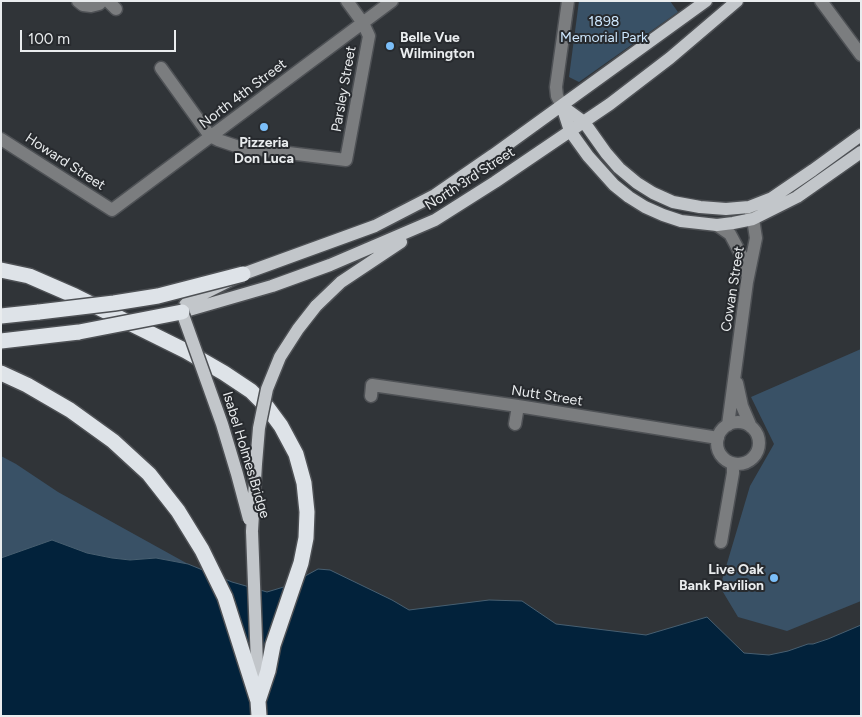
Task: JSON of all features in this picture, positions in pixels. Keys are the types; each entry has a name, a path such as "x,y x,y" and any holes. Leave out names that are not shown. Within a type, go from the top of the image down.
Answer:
{"highway":[{"path":"1,270 29,276 75,296 224,372 251,391 267,407 281,426 296,454 304,483 307,512 306,538 301,563 273,645 259,708"},
{"path":"1,316 158,296 243,274"},
{"path":"1,340 79,332 182,312"},
{"path":"1,373 27,385 70,410 113,441 149,474 178,511 202,550 224,597 259,708"}],"main road":[{"name":"North 3rd Street","path":"243,274 375,226 435,195 562,106 706,1"},
{"name":"North 3rd Street","path":"182,312 272,286 330,265 435,220 610,104 670,58 737,1"},
{"path":"562,106 584,122 606,153 637,184 673,202 700,207 751,213 797,197 861,152"},
{"path":"562,106 570,131 588,156 614,185 629,197 645,207 681,221 716,225 733,223 751,213 861,134"},
{"path":"252,531 259,428 267,389 280,357 316,306 341,282 435,220"},
{"path":"182,312 189,301 243,274"},
{"name":"Isabel Holmes Bridge","path":"182,312 222,424 252,531 259,708"}],"street":[{"path":"78,1 83,5 91,6 95,6 102,1"},
{"path":"347,1 363,23"},
{"name":"North 4th Street","path":"112,210 392,1"},
{"path":"562,106 557,96 556,87 568,1"},
{"path":"821,1 861,55"},
{"name":"Parsley Street","path":"210,136 239,147 346,160 369,36 363,23"},
{"path":"160,68 210,136"},
{"name":"Howard Street","path":"1,139 112,210"},
{"name":"Cowan Street","path":"728,425 747,282 756,238 751,213"},
{"path":"716,225 730,234 736,244 745,262 747,282"},
{"name":"Cowan Street","path":"735,376 742,406 751,427"},
{"name":"Nutt Street","path":"371,390 518,406 718,438"},
{"path":"515,424 518,406"},
{"path":"736,422 744,423 751,427 756,432 759,446 753,458 747,463 740,464 726,461 718,449 720,432 728,425 736,422"},
{"path":"721,542 733,464"}],"green space":[{"name":"1898 Memorial Park","path":"579,1 670,1 678,12 579,82 569,77"},
{"path":"861,349 861,601 787,631 738,617 720,587 750,486 774,444 751,397"},
{"path":"1,456 58,492 188,564 156,558 130,560 112,558 87,553 52,540 1,558"}],"shaded area":[{"path":"52,540 87,553 112,558 130,560 156,558 188,564 232,582 267,592 287,586 318,569 330,570 409,610 489,600 522,601 556,624 646,635 707,617 744,653 769,655 788,651 828,639 861,625 861,716 1,716 1,558"}],"place":[{"name":"Belle Vue Wilmington","path":"390,46"},
{"name":"Pizzeria Don Luca","path":"264,127"},
{"name":"Live Oak Bank Pavilion","path":"774,578"}]}
